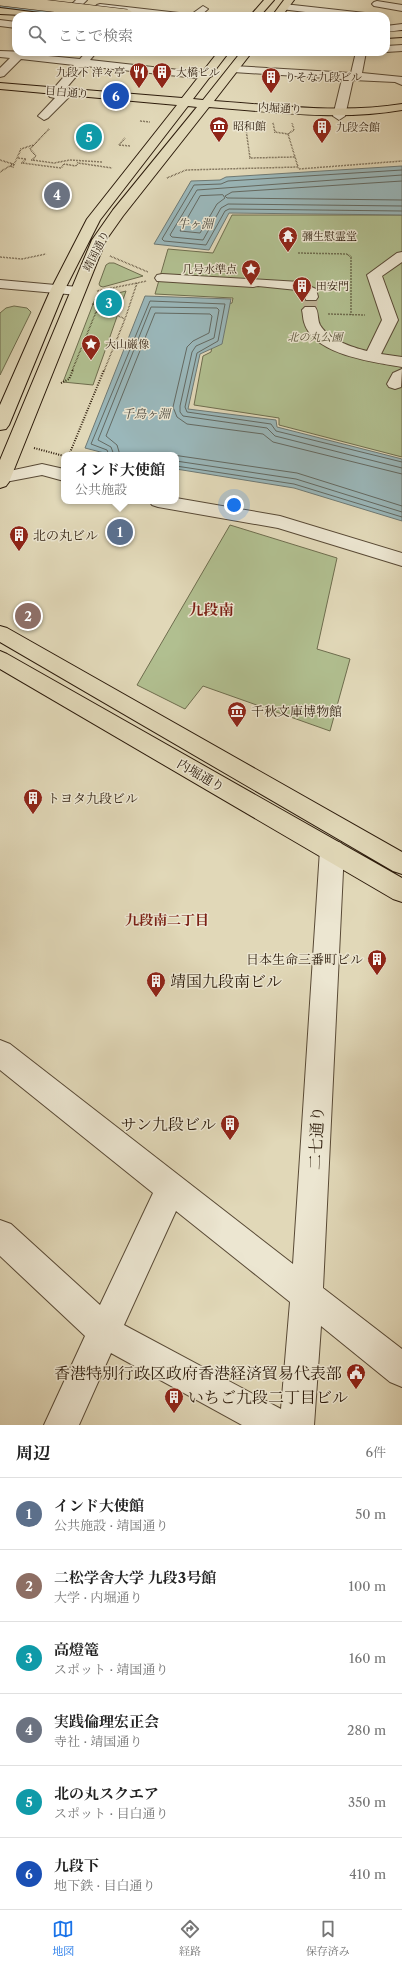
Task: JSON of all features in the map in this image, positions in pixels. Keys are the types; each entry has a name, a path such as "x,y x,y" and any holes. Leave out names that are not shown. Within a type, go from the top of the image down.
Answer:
{"main road":[{"path":"0,0 101,12"},
{"path":"258,12 269,0"},
{"path":"280,12 287,3"},
{"path":"0,4 69,12"},
{"path":"0,10 73,9"},
{"path":"0,10 13,12"},
{"path":"390,35 402,34"},
{"path":"390,39 402,38"},
{"path":"390,44 402,43"},
{"name":"靖国通り","path":"0,425 58,289 94,219 221,56"},
{"name":"靖国通り","path":"1,480 82,296 99,240 118,213 244,56"},
{"name":"目白通り","path":"0,86 59,94"},
{"name":"目白通り","path":"0,91 59,94 204,106"},
{"name":"内堀通り","path":"204,106 375,117 402,113"},
{"name":"内堀通り","path":"340,114 373,112 402,107"},
{"name":"内堀通り","path":"0,633 402,864"},
{"name":"内堀通り","path":"0,658 402,891"}],"street":[{"path":"45,0 73,9 128,12"},
{"path":"287,3 335,12 339,0"},
{"path":"369,12 379,2 402,8"},
{"path":"167,12 177,4"},
{"path":"199,12 203,9"},
{"path":"0,23 12,24"},
{"path":"390,28 402,27"},
{"path":"390,50 402,48"},
{"path":"0,54 12,54"},
{"path":"0,74 19,56"},
{"path":"35,56 83,63 206,76"},
{"path":"44,116 59,94 89,56"},
{"path":"340,114 345,90 352,76 359,56"},
{"path":"233,69 398,79 402,82"},
{"path":"330,89 345,90"},
{"path":"372,356 390,320 374,275 402,256"},
{"path":"162,278 304,287 311,292 310,310 317,332 324,338 344,349 402,362"},
{"path":"0,284 58,289 82,296"},
{"path":"1,480 42,469 61,474"},
{"path":"175,504 280,522 402,560"},
{"name":"二七通り","path":"297,1425 307,1296 332,850"},
{"path":"0,1053 402,1370"},
{"path":"61,1425 172,1188"},
{"path":"0,1235 105,1332 276,1425"}],"path":[{"path":"140,121 150,122"},
{"path":"245,122 250,158 295,157"},
{"path":"273,123 275,132 288,134 294,130 292,123"},
{"path":"288,134 298,167"},
{"path":"125,138 119,145 130,146"},
{"path":"0,172 10,166 14,167 21,148 34,144"},
{"path":"30,149 36,156 32,160 76,166 78,163 112,168"},
{"path":"18,158 26,159 22,163 61,168 64,164"},
{"path":"0,160 13,164 10,166"},
{"path":"54,163 70,160 102,162"},
{"path":"165,180 186,170 298,167 300,169 402,161"},
{"path":"298,253 347,254 351,256 351,315"},
{"path":"0,257 22,259 46,254"},
{"path":"116,258 162,278"},
{"path":"100,290 162,278"},
{"path":"70,452 125,319 137,282"},
{"path":"57,384 69,379 99,305 82,296"},
{"path":"310,310 351,315 365,315"},
{"path":"96,312 112,313 125,319"},
{"path":"32,448 61,455"}],"green space":[{"name":"北の丸公園","path":"232,215 402,215 402,457 279,425 279,418 194,405 203,356 211,352 220,306 232,303 233,298 155,294 168,249 213,253"},
{"path":"109,263 114,263 143,276 103,287 100,286 99,284 106,265"},
{"path":"126,291 93,385 63,382 95,299"},
{"path":"14,306 27,308 31,312 0,375 0,313 6,308"},
{"path":"230,525 337,558 317,649 350,659 330,731 203,686 185,709 137,685"}],"water":[{"path":"0,0 100,12 12,12 12,13 0,12"},
{"name":"牛ヶ淵","path":"402,166 402,215 229,213 209,250 154,244 191,181 220,180 226,177"},
{"name":"千鳥ヶ淵","path":"145,296 231,299 222,344 200,354 188,409 276,420 277,427 402,459 402,521 294,488 179,469 179,452 100,452 85,448"}],"tunnel":[{"path":"310,310 311,297"}],"place":[{"name":"九段下 洋々亭","path":"139,89"},
{"name":"大橋ビル","path":"162,89"},
{"name":"りそな九段ビル","path":"271,94"},
{"name":"九段下","path":"116,96"},
{"name":"北の丸スクエア","path":"89,137"},
{"name":"昭和館","path":"219,143"},
{"name":"九段会館","path":"322,144"},
{"name":"実践倫理宏正会","path":"57,195"},
{"name":"彌生慰霊堂","path":"288,253"},
{"name":"几号水準点","path":"251,286"},
{"name":"高燈篭","path":"109,303"},
{"name":"田安門","path":"302,303"},
{"name":"大山巌像","path":"91,361"},
{"name":"インド大使館","path":"120,532"},
{"name":"北の丸ビル","path":"19,552"},
{"name":"二松学舎大学 九段3号館","path":"28,616"},
{"name":"千秋文庫博物館","path":"237,728"},
{"name":"トヨタ九段ビル","path":"33,815"},
{"name":"日本生命三番町ビル","path":"377,976"},
{"name":"靖国九段南ビル","path":"156,998"},
{"name":"サン九段ビル","path":"230,1141"},
{"name":"香港特別行政区政府香港経済貿易代表部","path":"356,1390"},
{"name":"いちご九段二丁目ビル","path":"174,1414"}],"district":[{"name":"九段南","path":"211,609"},
{"name":"九段南二丁目","path":"167,920"}]}
